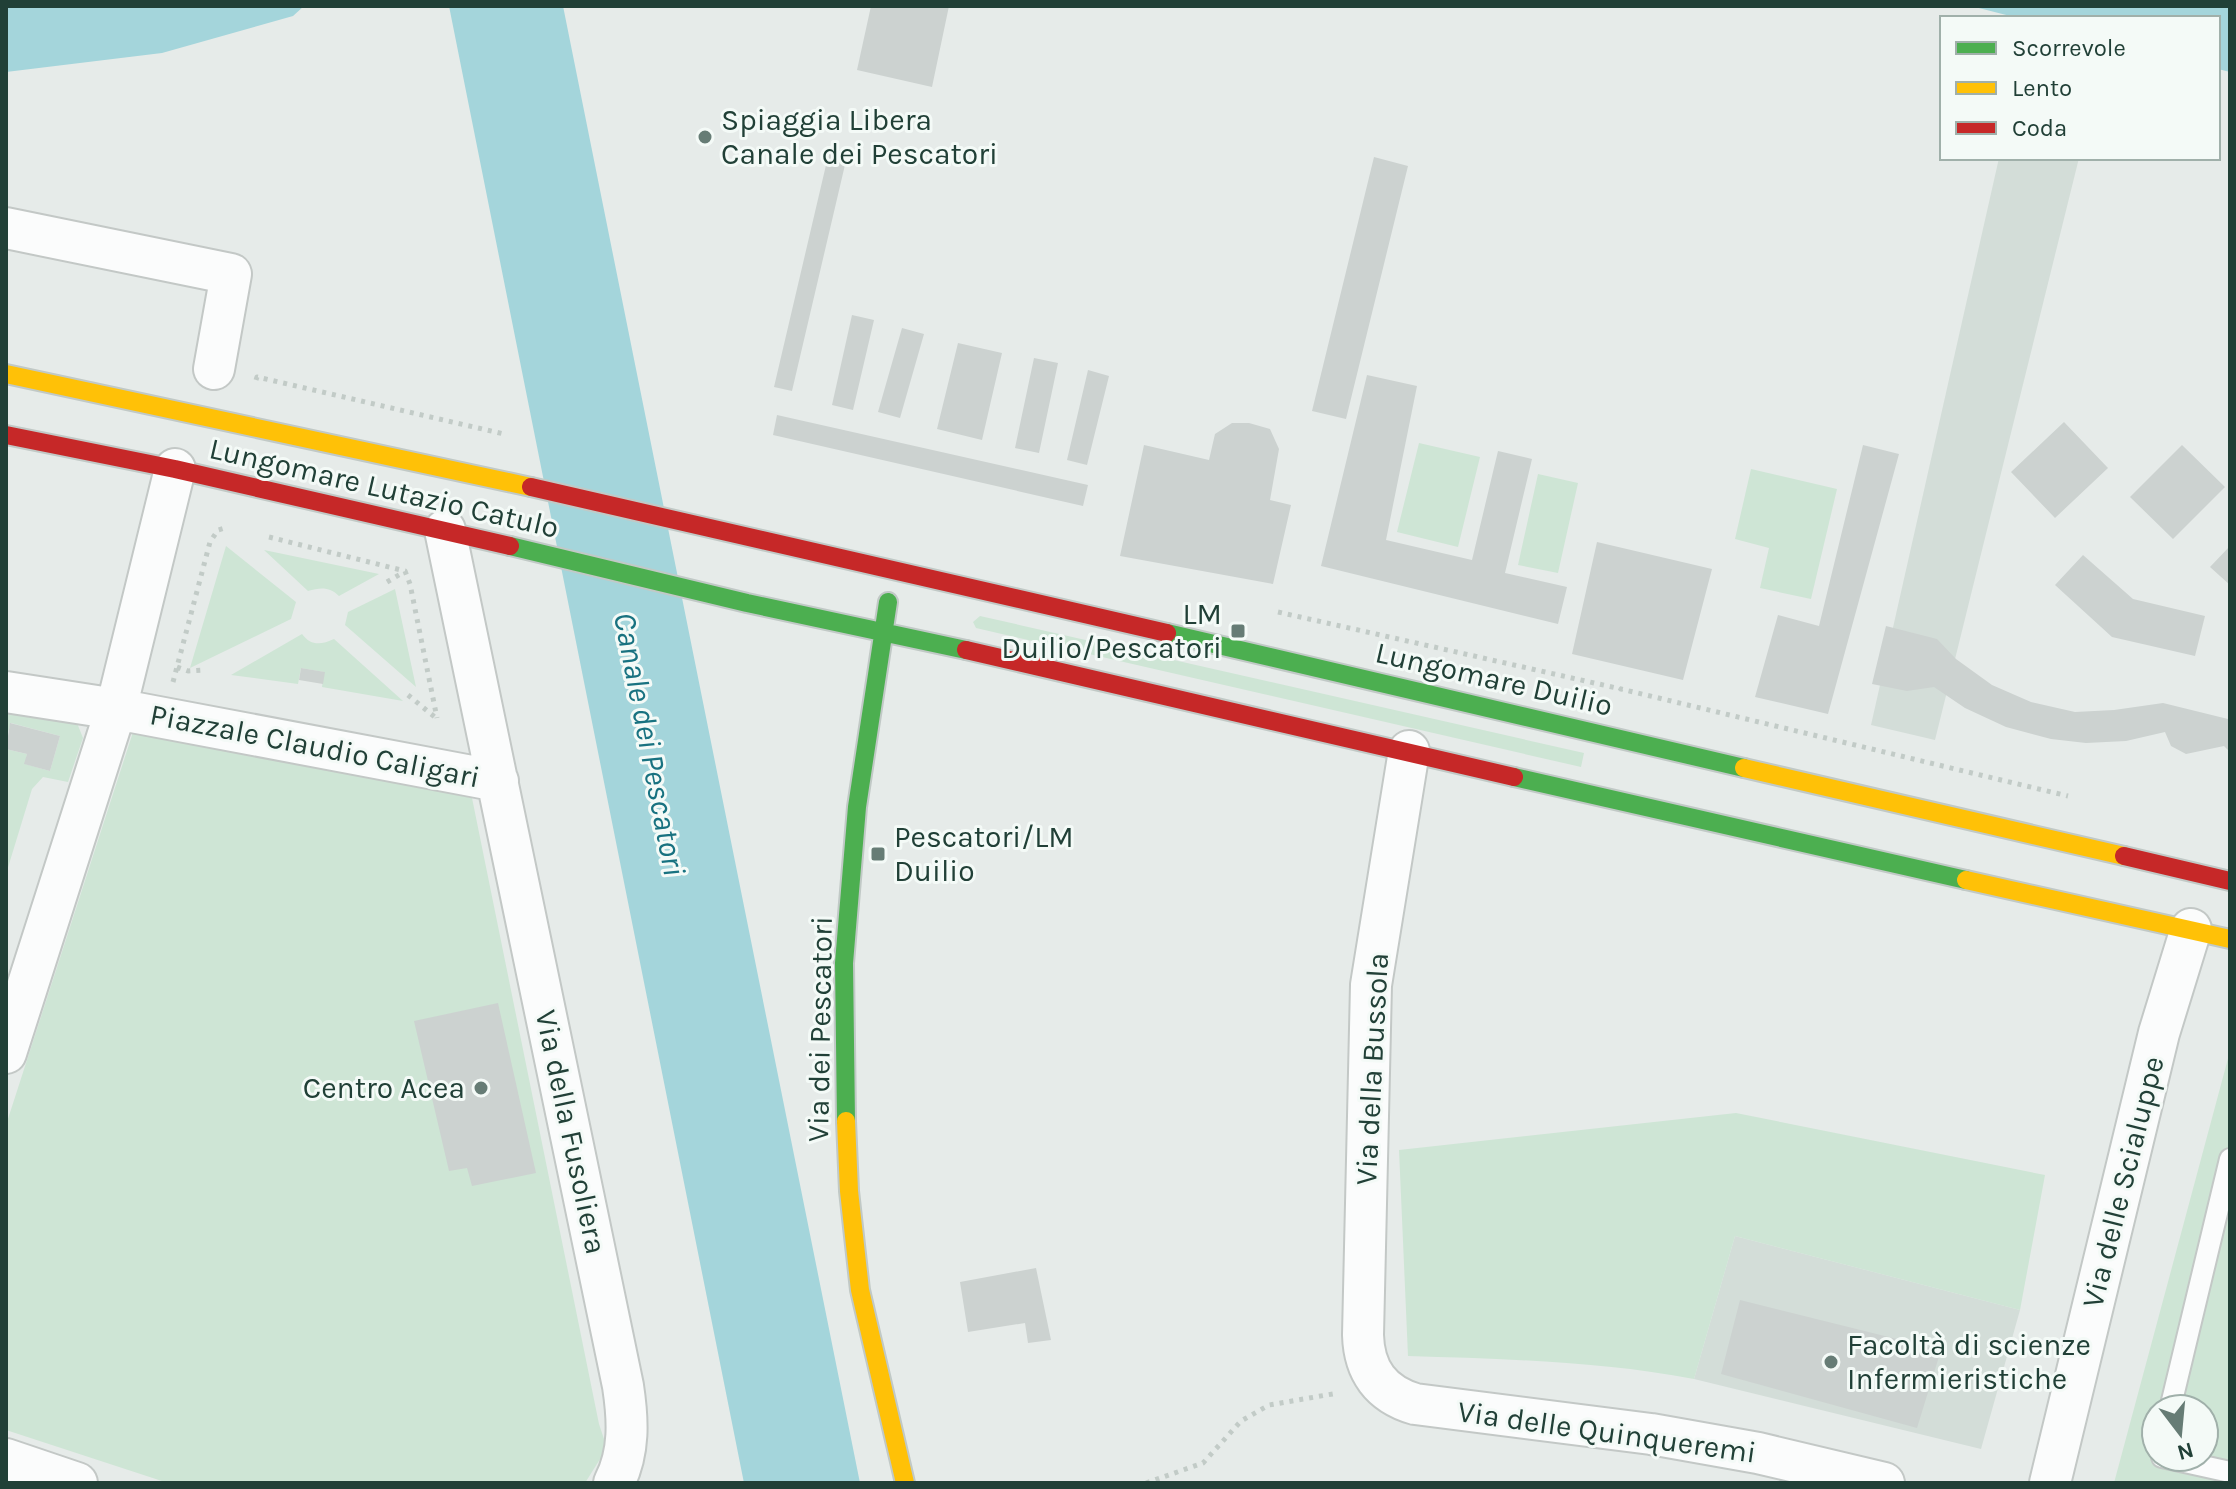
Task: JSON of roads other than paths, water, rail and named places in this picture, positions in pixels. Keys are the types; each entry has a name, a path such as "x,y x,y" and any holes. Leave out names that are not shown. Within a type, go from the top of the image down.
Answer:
{"main road":[{"name":"Lungomare Lutazio Catulo","path":"6,374 246,422 744,535"},
{"name":"Lungomare Lutazio Catulo","path":"6,435 175,469 747,603 882,631"},
{"name":"Lungomare Duilio","path":"744,535 893,573 970,587 2230,881"},
{"name":"Via dei Pescatori","path":"893,573 857,807 844,963 846,1137 860,1290 905,1483"},
{"path":"882,631 1409,751 1594,797 2230,939"}],"street":[{"path":"6,228 231,274 214,369"},
{"name":"Piazzale Claudio Caligari","path":"116,709 175,469"},
{"name":"Piazzale Claudio Caligari","path":"6,692 163,717 498,781 445,530"},
{"path":"6,1053 116,709"},
{"name":"Via della Bussola","path":"1380,1386 1364,1353 1363,1335 1371,985 1409,751"},
{"name":"Via della Fusoliera","path":"498,781 623,1386 628,1431 624,1456 614,1483"},
{"name":"Via delle Scialuppe","path":"2050,1483 2159,1033 2191,929"},
{"name":"Via delle Quinqueremi","path":"1380,1386 1397,1399 1415,1404 1663,1436 1774,1456 1884,1483"},
{"path":"6,1459 77,1483"}],"lane":[{"path":"2174,1393 2230,1159"}],"water":[{"path":"6,6 304,6 293,16 162,53 6,72"},
{"name":"Canale dei Pescatori","path":"449,6 563,6 860,1483 744,1483"},
{"path":"1971,6 2230,6 2230,72 2220,70 2220,16 2010,16"}],"place":[{"name":"Spiaggia Libera Canale dei Pescatori","path":"705,137"},
{"name":"LM Duilio/Pescatori","path":"1238,631"},
{"name":"Pescatori/LM Duilio","path":"878,854"},
{"name":"Centro Acea","path":"481,1088"},
{"name":"Facoltà di scienze Infermieristiche","path":"1831,1362"}]}
